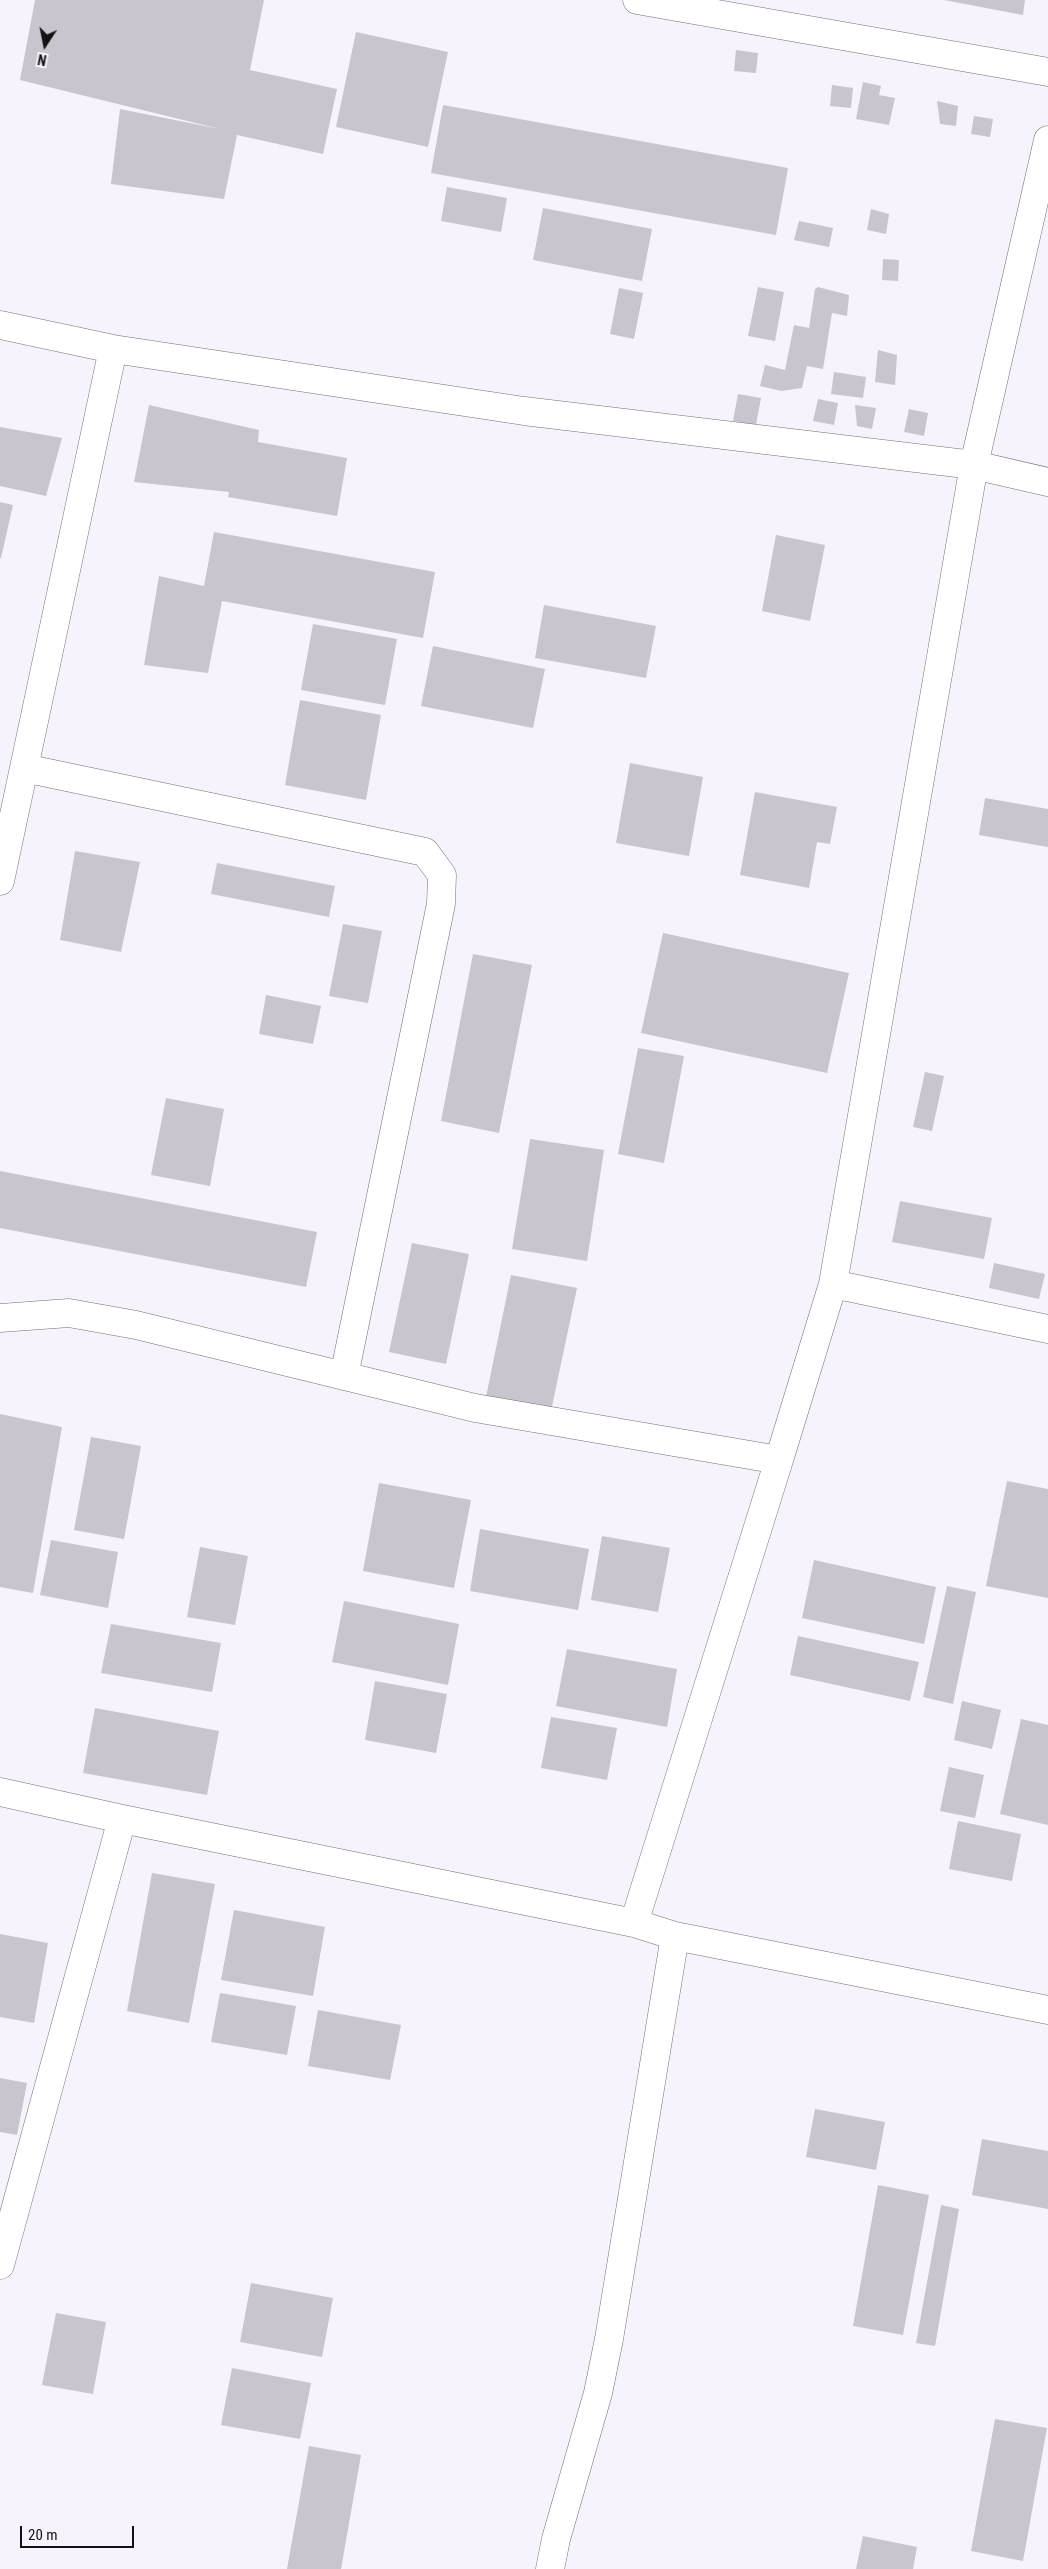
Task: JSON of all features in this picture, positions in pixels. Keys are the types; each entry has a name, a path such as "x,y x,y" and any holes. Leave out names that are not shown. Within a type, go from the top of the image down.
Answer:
{"street":[{"path":"637,0 1048,72"},
{"path":"634,1923 834,1284 974,465 1048,140"},
{"path":"0,325 113,350 524,411 974,465 1048,482"},
{"path":"0,882 113,350"},
{"path":"24,768 425,852 442,875 441,904 344,1376"},
{"path":"834,1284 1048,1329"},
{"path":"0,1318 69,1313 136,1325 475,1408 780,1460"},
{"path":"0,1792 122,1819 634,1923 675,1936 1048,2010"},
{"path":"0,2266 122,1819"},
{"path":"550,2569 556,2539 598,2393 609,2338 675,1936"}],"building":[{"path":"35,0 264,0 250,70 337,89 323,154 237,135 224,199 111,184 120,109 220,129 20,80"},
{"path":"944,0 1025,0 1023,15"},
{"path":"356,32 448,52 428,147 336,127"},
{"path":"736,50 758,53 756,73 734,71"},
{"path":"863,82 881,86 879,95 895,98 889,125 856,119"},
{"path":"832,85 853,88 851,108 830,106"},
{"path":"937,101 958,106 956,126 940,124"},
{"path":"443,105 788,168 776,235 431,173"},
{"path":"974,116 993,119 990,137 971,134"},
{"path":"447,187 507,198 501,232 441,221"},
{"path":"543,208 652,229 642,281 533,260"},
{"path":"871,209 889,214 886,234 867,230"},
{"path":"799,221 833,228 829,247 794,240"},
{"path":"883,259 899,260 898,281 882,280"},
{"path":"758,287 784,292 775,341 748,336"},
{"path":"818,287 849,295 847,316 832,313 823,369 807,366 802,388 781,391 760,386 765,365 785,370 794,325 809,328 815,289"},
{"path":"619,288 643,293 634,339 610,334"},
{"path":"878,350 897,355 895,385 875,382"},
{"path":"834,372 866,377 863,398 831,394"},
{"path":"738,394 761,398 756,425 733,421"},
{"path":"818,399 838,403 834,425 813,421"},
{"path":"149,405 259,430 258,442 347,458 337,516 228,497 229,492 134,482"},
{"path":"855,405 876,408 872,429 857,426"},
{"path":"909,409 928,413 924,436 904,432"},
{"path":"0,427 62,438 46,496 0,486"},
{"path":"0,502 13,505 1,558 0,558"},
{"path":"214,532 435,572 423,638 222,601 208,673 144,665 159,576 204,586"},
{"path":"776,535 825,545 810,621 762,611"},
{"path":"544,605 656,626 646,678 535,658"},
{"path":"313,624 397,639 385,705 301,690"},
{"path":"433,646 545,669 533,728 421,706"},
{"path":"300,700 381,715 366,800 285,785"},
{"path":"630,763 703,777 689,856 616,843"},
{"path":"755,792 837,807 830,844 817,842 809,888 740,875"},
{"path":"985,798 1048,809 1048,847 979,835"},
{"path":"75,851 140,862 121,952 60,940"},
{"path":"217,863 335,886 329,917 211,894"},
{"path":"343,924 382,931 368,1003 329,996"},
{"path":"663,933 849,973 827,1073 641,1033"},
{"path":"473,954 532,965 499,1133 441,1121"},
{"path":"266,995 321,1006 313,1044 259,1034"},
{"path":"638,1048 684,1056 664,1163 618,1154"},
{"path":"925,1072 944,1076 932,1131 913,1127"},
{"path":"166,1098 224,1109 210,1186 151,1175"},
{"path":"530,1139 604,1150 587,1261 512,1249"},
{"path":"0,1171 317,1232 306,1287 0,1228"},
{"path":"900,1201 992,1218 984,1259 892,1242"},
{"path":"412,1243 469,1254 446,1364 389,1352"},
{"path":"994,1263 1045,1274 1039,1299 989,1288"},
{"path":"511,1275 577,1288 551,1411 486,1397"},
{"path":"0,1414 62,1427 33,1593 0,1587"},
{"path":"91,1437 141,1446 124,1539 74,1530"},
{"path":"1007,1481 1048,1489 1048,1598 986,1586"},
{"path":"379,1483 471,1500 454,1588 363,1571"},
{"path":"480,1529 589,1549 578,1610 470,1591"},
{"path":"602,1536 670,1548 658,1612 591,1600"},
{"path":"51,1540 118,1552 108,1608 40,1595"},
{"path":"200,1547 248,1556 235,1625 187,1617"},
{"path":"814,1560 936,1587 924,1644 802,1618"},
{"path":"947,1586 976,1592 953,1704 923,1697"},
{"path":"344,1601 459,1624 448,1685 332,1662"},
{"path":"111,1624 221,1643 212,1692 101,1673"},
{"path":"798,1636 919,1662 910,1701 790,1675"},
{"path":"567,1649 677,1669 667,1727 556,1706"},
{"path":"375,1681 447,1694 436,1753 365,1740"},
{"path":"962,1701 1001,1710 992,1749 954,1740"},
{"path":"95,1708 219,1731 207,1795 83,1773"},
{"path":"551,1717 617,1728 607,1780 541,1768"},
{"path":"1021,1719 1048,1725 1048,1825 1000,1814"},
{"path":"949,1767 984,1775 975,1818 940,1811"},
{"path":"958,1821 1021,1834 1012,1881 949,1869"},
{"path":"152,1873 215,1884 189,2023 127,2011"},
{"path":"234,1910 325,1927 313,1996 221,1980"},
{"path":"0,1934 48,1943 34,2023 0,2017"},
{"path":"220,1993 296,2006 287,2055 211,2042"},
{"path":"318,2010 401,2025 390,2080 308,2066"},
{"path":"0,2078 27,2083 17,2135 0,2132"},
{"path":"815,2109 885,2122 876,2170 806,2157"},
{"path":"982,2139 1048,2151 1048,2209 972,2195"},
{"path":"878,2185 929,2195 903,2335 853,2326"},
{"path":"941,2205 959,2209 935,2346 916,2343"},
{"path":"251,2283 333,2298 322,2357 240,2342"},
{"path":"56,2313 106,2322 93,2394 42,2385"},
{"path":"232,2368 311,2383 300,2439 221,2425"},
{"path":"995,2419 1047,2428 1023,2561 971,2551"},
{"path":"309,2446 361,2455 341,2569 287,2569"},
{"path":"863,2536 917,2547 913,2569 856,2569"}]}
